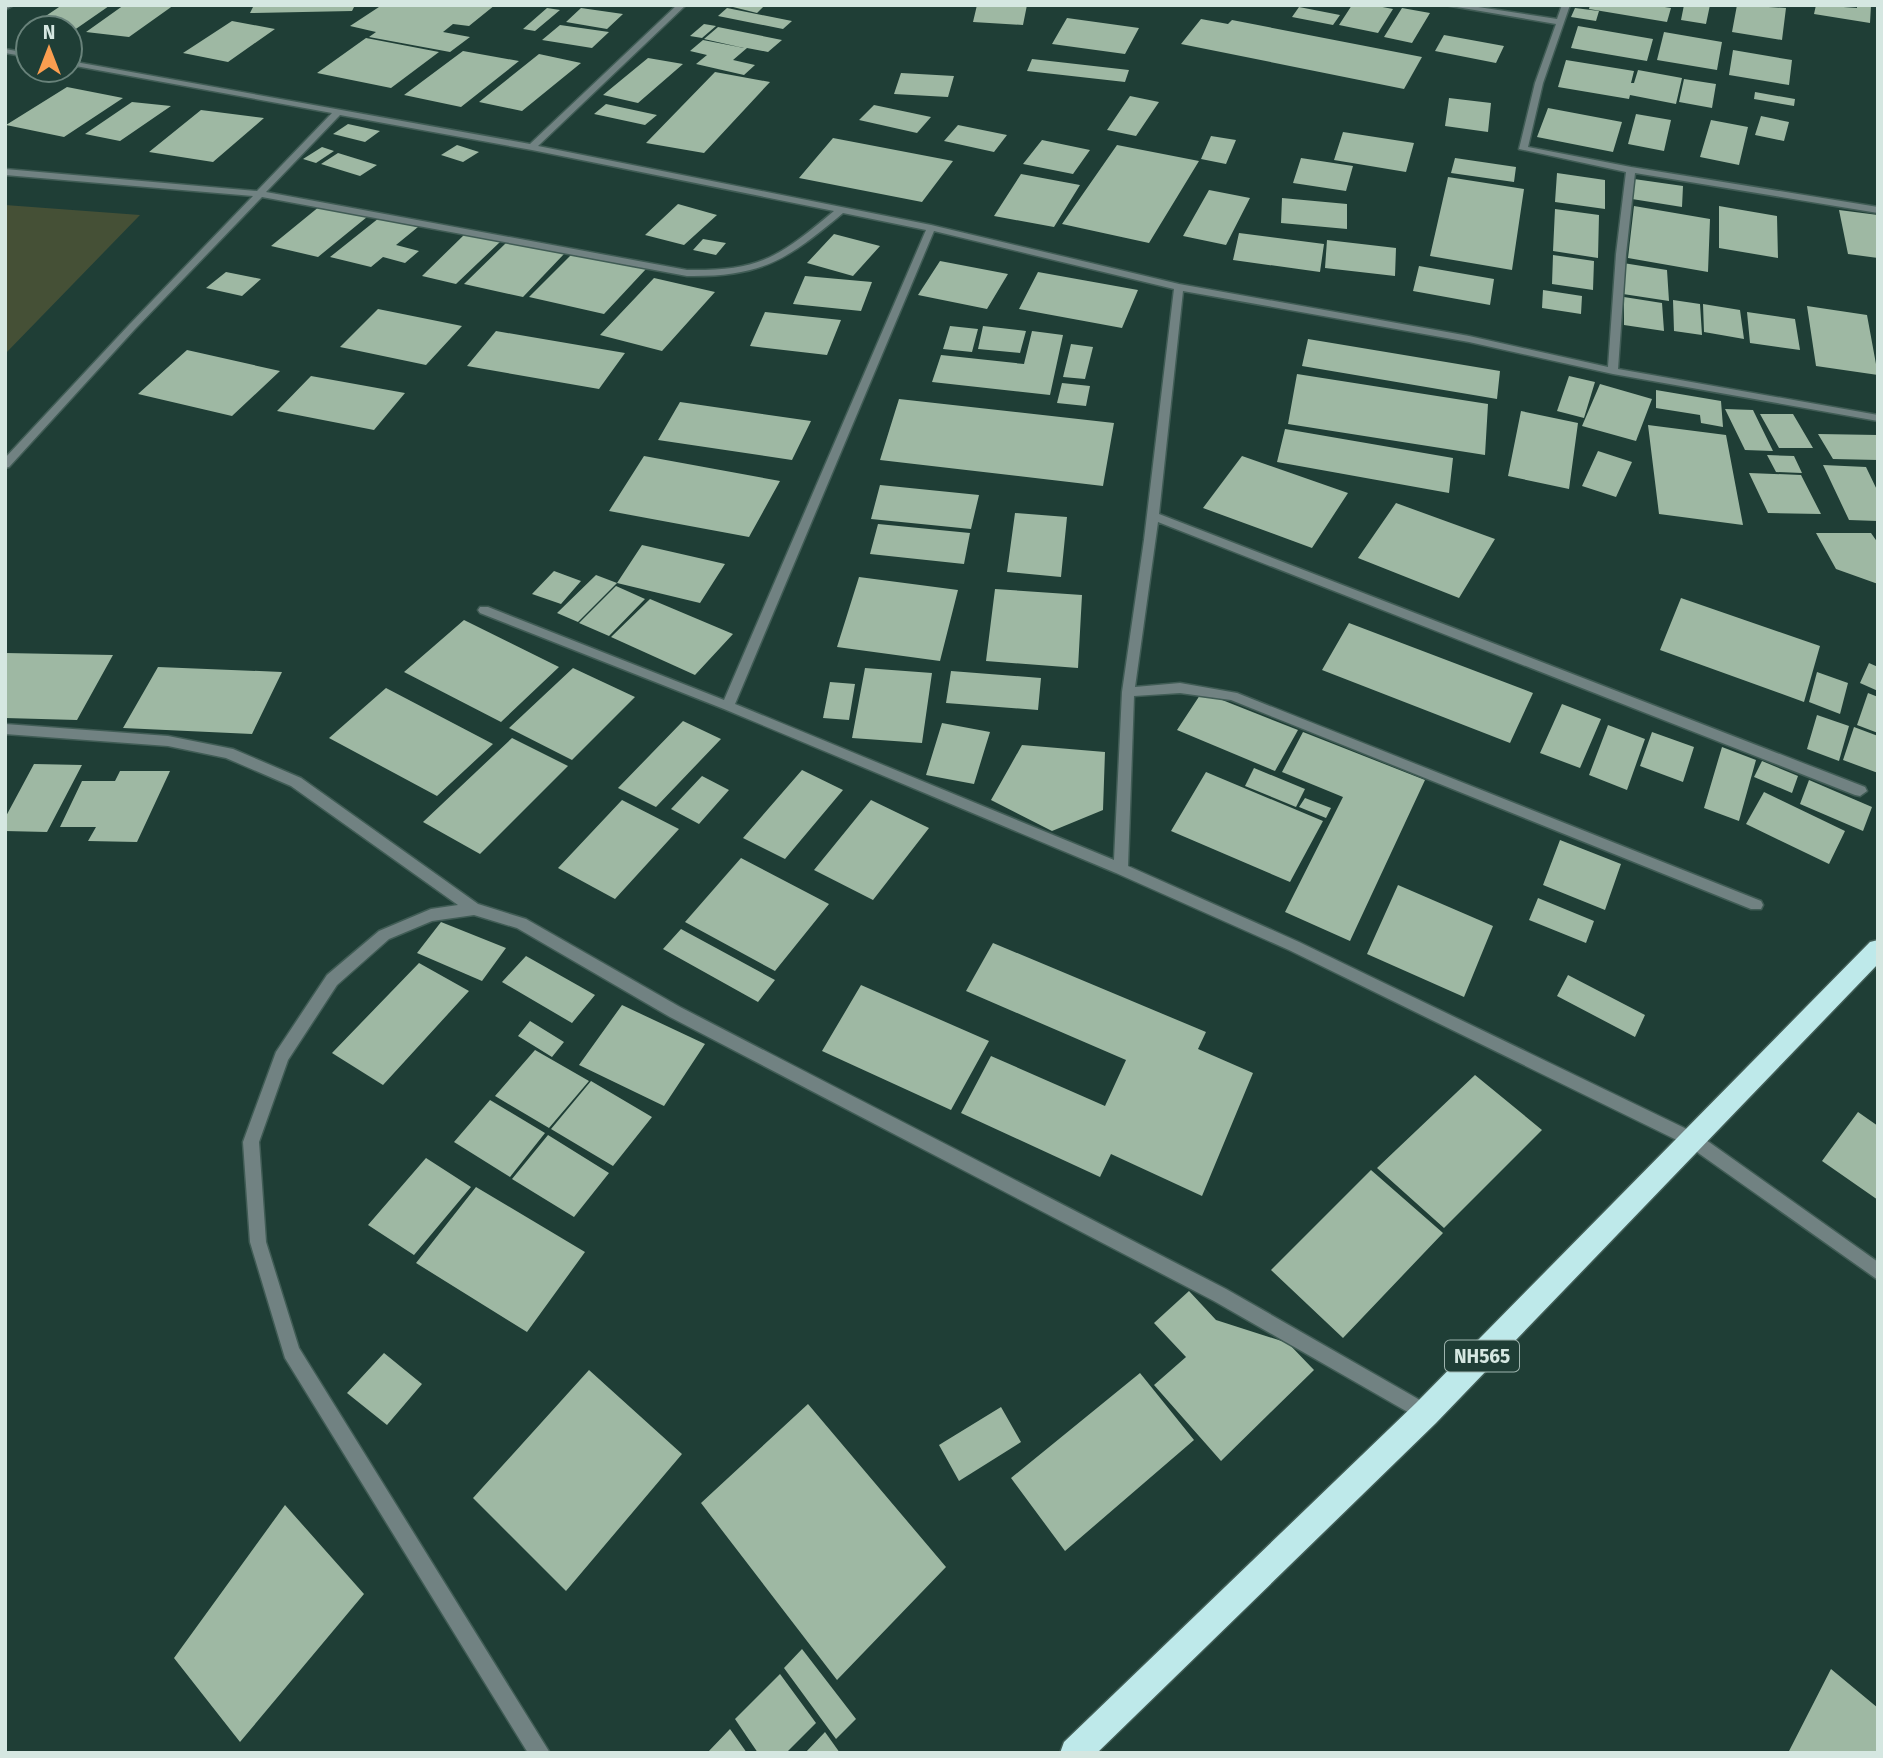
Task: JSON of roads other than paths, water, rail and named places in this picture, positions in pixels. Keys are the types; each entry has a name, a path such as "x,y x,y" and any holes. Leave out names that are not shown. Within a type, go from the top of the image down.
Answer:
{"highway":[{"name":"NH565","path":"1075,1753 1426,1413 1878,948"}],"street":[{"path":"5,8 10,5"},
{"path":"532,147 682,5"},
{"path":"1449,5 1560,22"},
{"path":"1566,5 1539,83 1523,149 1631,170 1878,210"},
{"path":"84,65 532,147 931,228 1179,287 1469,338 1613,371 1878,418"},
{"path":"5,465 132,327 339,111"},
{"path":"1613,371 1621,254 1631,170"},
{"path":"5,172 261,194 687,273 717,275 769,264 789,254 841,210"},
{"path":"728,706 931,228"},
{"path":"1121,869 1128,692 1153,516 1179,287"},
{"path":"1153,516 1860,791"},
{"path":"484,610 728,706 1121,869 1294,946 1693,1140 1878,1272"},
{"path":"1128,692 1180,688 1233,696 1756,905"},
{"path":"5,729 168,741 228,753 296,782 474,909 521,923 675,1013 1220,1295 1426,1413"},
{"path":"474,909 431,915 384,935 332,980 281,1056 251,1142 258,1242 290,1352 540,1753"}]}
